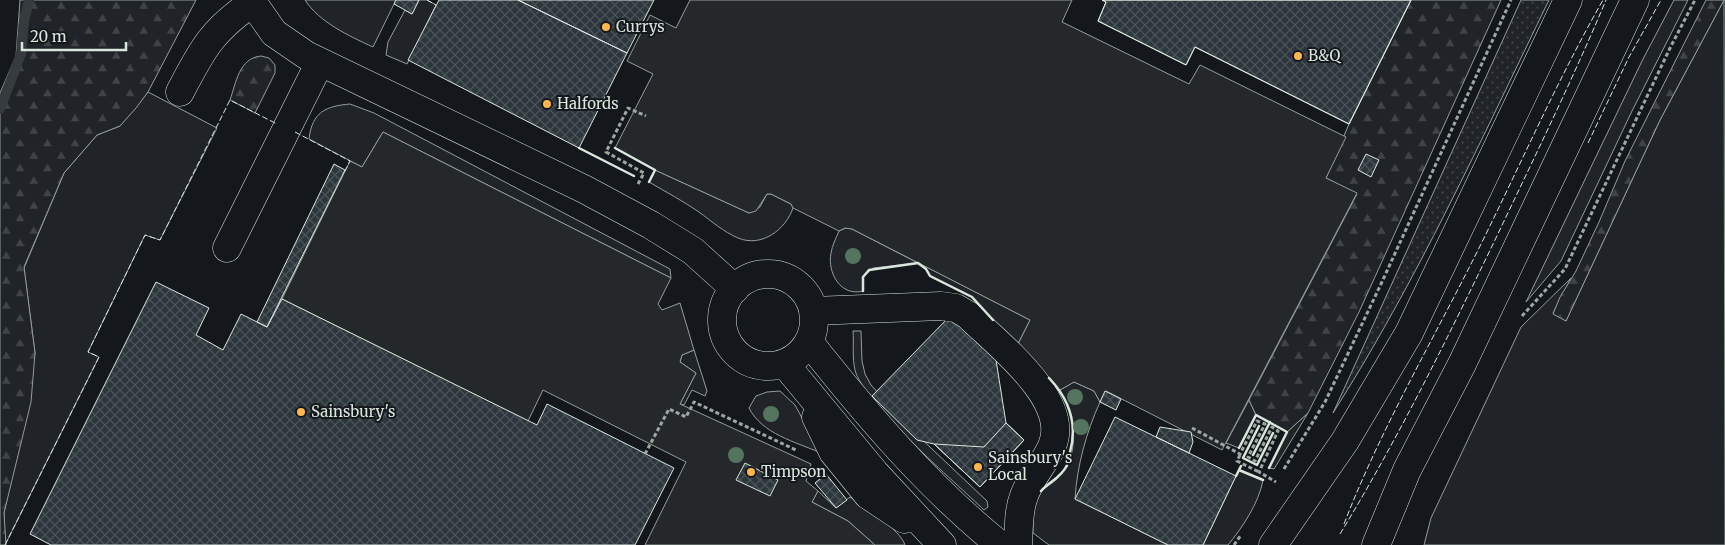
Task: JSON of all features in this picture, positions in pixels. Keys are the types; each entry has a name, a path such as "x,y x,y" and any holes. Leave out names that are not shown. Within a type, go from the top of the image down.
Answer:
{"main road":[{"path":"1273,545 1346,441 1409,333 1568,0"},
{"path":"1376,545 1407,470 1462,364 1635,0"},
{"path":"180,92 204,46 227,20 251,2 274,33 320,62 624,211 693,251 735,289"},
{"path":"227,248 320,62"},
{"path":"792,372 798,355 809,342 814,327 813,311 808,296 797,284 783,276 755,275 741,282 723,308 722,324 726,340 736,353 753,364 792,372 876,473 940,543"},
{"path":"813,311 941,306 956,308 968,315 1035,381 1052,414 1056,430 1053,444 1024,495 1019,519 1018,545"},
{"path":"809,342 848,391 917,469 966,518 1000,545"}],"path":[{"path":"1272,489 1325,402 1386,276 1511,0"},
{"path":"1516,322 1566,269 1671,46 1695,0"},
{"path":"624,211 644,173 606,152 628,108 646,116"},
{"path":"645,454 670,409 686,417 694,402 802,453"},
{"path":"1259,472 1278,430 1272,427 1255,461 1248,457 1265,424 1257,421 1236,461 1276,482"},
{"path":"1192,428 1240,454"},
{"path":"1234,545 1244,530"}],"green space":[{"path":"20,0 196,0 148,92 136,108 120,126 97,135 64,173 24,267 35,353 31,402 4,513 6,545 0,545 0,93 16,56"},
{"path":"305,0 396,0 373,47 326,22"},
{"path":"419,0 427,0 436,5 407,64 386,55 388,42 405,10 412,14"},
{"path":"1411,0 1501,0 1359,312 1308,413 1287,432 1256,415 1249,400 1357,194 1326,178 1349,124"},
{"path":"1521,0 1549,0 1447,210 1393,312 1333,413"},
{"path":"1674,0 1688,0 1632,111 1561,261 1526,302 1643,59"},
{"path":"1706,0 1724,0 1660,120 1566,321 1553,314 1560,297 1576,271 1625,161"},
{"path":"1724,0 1725,545 1424,545 1431,518 1521,327 1571,278 1553,313 1566,321 1660,120"},
{"path":"261,56 269,58 275,65 275,73 255,113 230,100 243,66 248,61"},
{"path":"148,92 217,128 160,240 145,235 88,352 99,357 5,545 4,513 35,353 24,268 64,173 97,135 120,126"},
{"path":"350,104 374,113 670,269 671,278 383,132 362,167 309,139 313,122 322,112 334,107"},
{"path":"655,170 749,213 760,207 767,194 771,194 791,204 793,208 785,223 772,235 756,240 738,238 723,230 687,204 649,182"},
{"path":"846,228 852,229 918,263 873,268 863,277 863,291 855,292 848,290 837,282 830,261 832,248 839,231"},
{"path":"923,265 1030,320 1017,346 972,297 930,276"},
{"path":"853,331 861,331 862,361 865,374 871,385 913,431 987,501 988,507 984,510 933,463 875,402 855,370"},
{"path":"694,350 707,391 705,396 692,390 684,405 680,404 696,373 680,362 682,355"},
{"path":"1074,382 1094,391 1100,402 1083,450 1075,499 1168,545 1049,545 1033,533 1033,511 1036,498 1042,490 1056,480 1070,460 1073,448 1072,424 1060,390"},
{"path":"780,391 795,405 821,453 771,431 755,417 749,408 756,396 767,392"},
{"path":"1249,400 1256,415 1239,448 1226,443"},
{"path":"1308,413 1274,469 1269,468 1287,432"},
{"path":"1239,470 1263,480 1254,506 1228,545 1203,545"},
{"path":"818,491 836,508 850,497 889,525 905,545 875,545 848,521 812,502"}],"shaded area":[{"path":"690,0 1072,0 1062,22 1189,84 1200,65 1346,137 1326,178 1357,193 1222,450 1106,391 1100,402 1094,391 1074,382 1060,390 1017,346 1030,320 852,229 845,228 839,231 793,208 791,204 771,194 767,194 756,211 749,213 655,170 615,148 653,74 627,61 650,15 676,28"},
{"path":"383,132 671,278 658,304 662,310 680,303 694,350 682,355 680,362 696,373 680,404 811,464 806,481 818,491 812,502 848,521 875,545 645,545 686,462 543,390 528,421 282,299 350,161 362,167"}],"building":[{"path":"396,0 419,0 412,14 394,4"},
{"name":"Halfords","path":"439,0 518,0 627,53 579,148 408,60"},
{"name":"Currys","path":"518,0 654,0 627,53"},
{"name":"B&Q","path":"1102,0 1411,0 1349,124 1195,47 1186,65 1098,21 1106,2"},
{"name":"B&Q","path":"1102,0 1411,0 1349,124 1195,47 1186,65 1098,21 1106,2"},
{"path":"1366,154 1379,160 1371,177 1358,170"},
{"path":"334,164 345,170 267,327 257,322"},
{"name":"Sainsbury's","path":"156,282 209,308 196,335 223,350 241,314 267,327 282,299 537,425 547,404 674,468 635,545 51,545 30,534"},
{"path":"949,317 996,360 1006,423 1024,440 980,487 934,444 917,440 872,396"},
{"path":"1105,391 1121,399 1116,410 1100,402"},
{"path":"1115,417 1236,476 1203,545 1168,545 1075,499"},
{"name":"Sainsbury's Local","path":"1006,423 1024,440 980,487 934,444 984,447"},
{"path":"1160,427 1191,432 1193,442 1189,453 1156,437"},
{"name":"Timpson","path":"745,463 778,480 770,496 736,480"},
{"path":"826,474 847,500 836,508 815,483"}],"waterway":[{"path":"0,109 21,54 24,21 29,0"}],"fence":[{"path":"427,0 436,5"},
{"path":"1344,524 1405,390 1473,260 1552,96 1603,0"},
{"path":"1340,534 1402,425 1459,314 1552,120 1606,0"},
{"path":"1588,143 1629,57 1661,0"},
{"path":"5,545 99,357 88,352 145,235 160,240 230,100 277,124"},
{"path":"295,132 350,161 344,173"}],"wall":[{"path":"579,148 634,176"},
{"path":"615,148 655,170 649,182"},
{"path":"863,291 863,277 869,270 918,263 926,269 930,276 972,297 993,320"},
{"path":"1041,491 1061,474 1066,467 1073,431 1067,403 1049,378"},
{"path":"1239,448 1256,415 1287,432 1269,468"},
{"path":"1253,455 1270,422"},
{"path":"1259,426 1243,458 1257,465 1273,433"},
{"path":"1236,476 1241,466"},
{"path":"1239,470 1263,480"}],"place":[{"name":"Currys","path":"606,27"},
{"name":"B&Q","path":"1298,56"},
{"name":"Halfords","path":"547,104"},
{"name":"Sainsbury's","path":"301,412"},
{"name":"Sainsbury's Local","path":"978,467"},
{"name":"Timpson","path":"751,472"}]}
